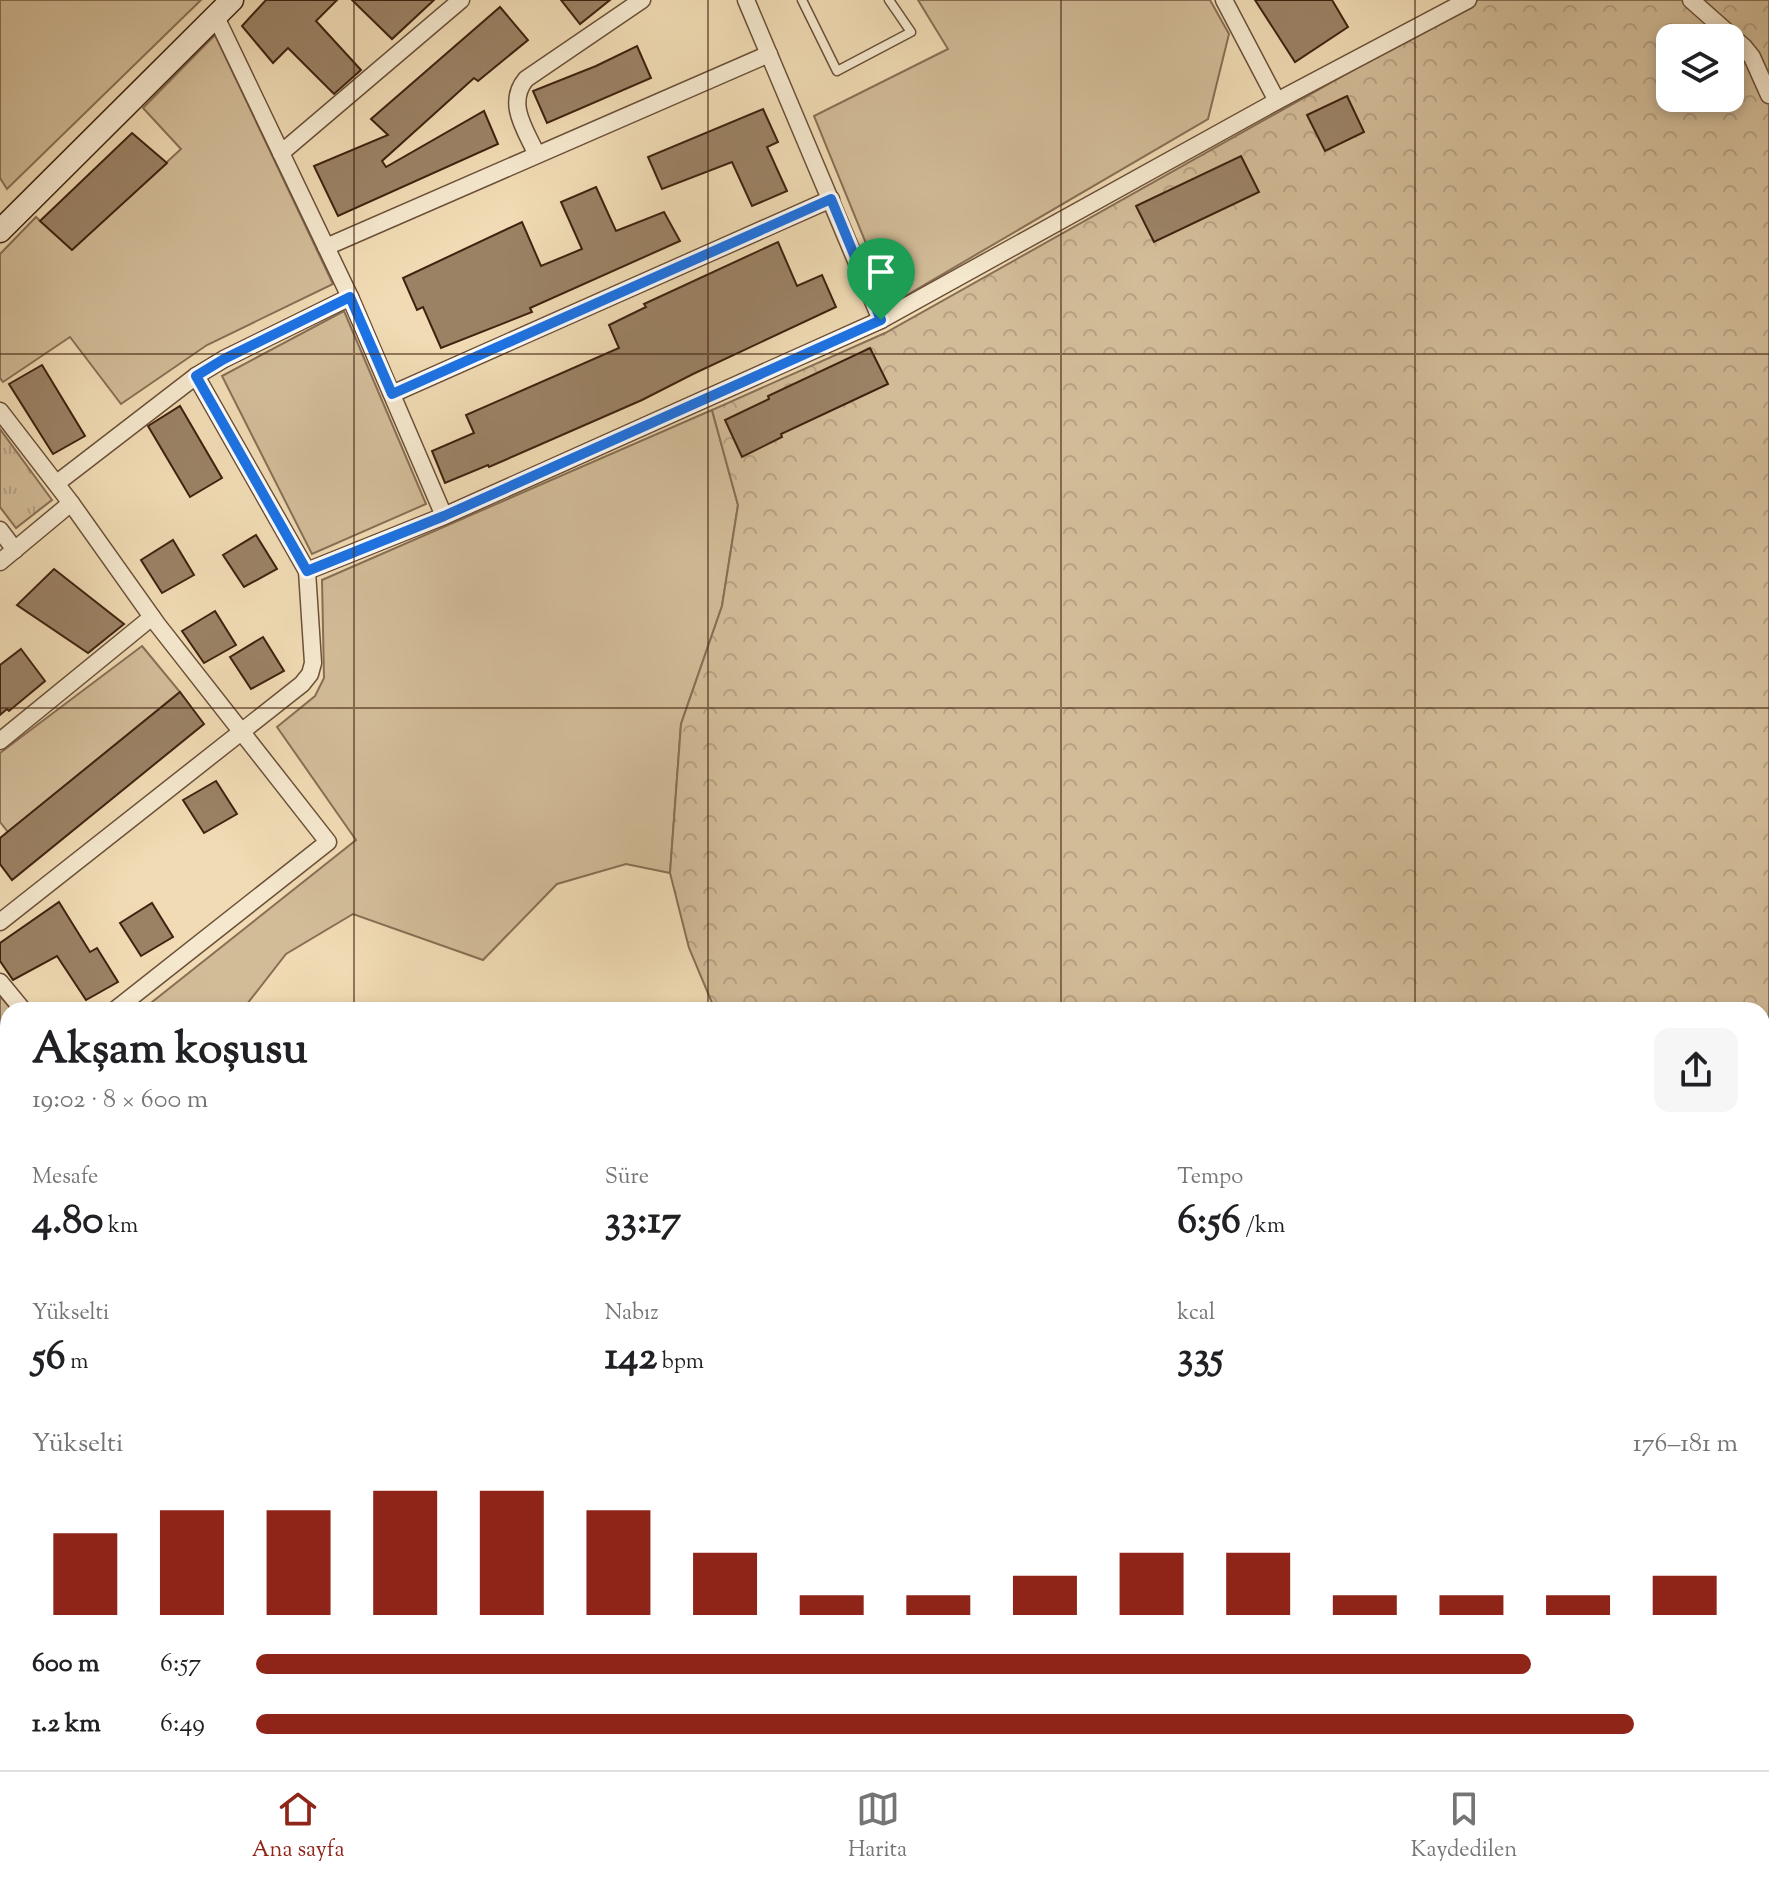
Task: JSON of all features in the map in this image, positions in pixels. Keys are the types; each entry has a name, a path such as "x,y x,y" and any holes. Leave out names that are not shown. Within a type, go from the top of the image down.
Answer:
{"main road":[{"path":"0,231 232,0"}],"street":[{"path":"281,153 461,0"},
{"path":"536,153 518,111 515,98 519,88 526,79 642,0"},
{"path":"746,0 881,320"},
{"path":"1224,0 1277,101"},
{"path":"307,571 444,516 881,320 1277,101 1468,0"},
{"path":"1691,0 1744,47 1752,57 1769,95"},
{"path":"216,17 350,297 444,516"},
{"path":"326,247 769,54"},
{"path":"392,394 831,199"},
{"path":"57,483 196,376 350,297"},
{"path":"0,922 302,684 310,674 313,663 307,571 196,376"},
{"path":"0,411 57,483 152,617 328,842 125,1002"},
{"path":"0,562 71,503"},
{"path":"0,530 15,550"},
{"path":"0,741 152,617"},
{"path":"0,982 16,1002"}],"lane":[{"path":"802,0 837,71 911,32 889,0"}],"green space":[{"path":"0,0 201,0 7,189 0,178"},
{"path":"918,0 1210,0 1229,34 1208,119 907,295 885,290 814,116 948,49"},
{"path":"1478,0 1769,0 1769,1002 712,1002 689,948 670,873 681,724 722,606 738,505 712,410 885,333"},
{"path":"215,35 333,284 207,345 121,404 70,337 3,382 0,378 0,254 36,217 72,250 181,149 143,108"},
{"path":"344,311 426,504 312,554 222,376"},
{"path":"712,410 738,505 722,606 681,724 670,873 626,864 557,884 483,960 353,914 286,954 249,1002 152,1002 356,840 277,727 315,696 324,678 322,580"},
{"path":"0,429 52,500 16,528 0,507"},
{"path":"142,646 180,692 8,832 0,822 0,753"}],"building":[{"path":"266,0 337,0 316,21 361,70 334,94 288,48 273,63 242,26"},
{"path":"352,0 434,0 392,39"},
{"path":"561,0 610,0 580,24"},
{"path":"1255,0 1332,0 1348,27 1295,62"},
{"path":"500,7 528,40 478,81 474,78 382,161 386,167 484,111 498,144 338,216 314,166 388,135 371,119"},
{"path":"637,46 651,78 547,123 533,91"},
{"path":"1347,96 1364,132 1325,151 1307,115"},
{"path":"763,109 778,142 767,147 787,191 752,206 732,162 662,189 648,157"},
{"path":"132,133 167,163 72,250 40,221"},
{"path":"1241,156 1259,192 1154,242 1136,206"},
{"path":"596,187 616,231 664,212 680,241 530,308 532,312 441,348 423,307 417,310 403,278 522,222 541,266 582,249 561,202"},
{"path":"778,242 797,286 822,275 836,307 642,400 445,483 432,451 474,433 466,415 619,348 609,325 646,307 644,304"},
{"path":"870,348 888,384 781,434 782,437 742,457 725,420"},
{"path":"42,365 85,436 53,454 9,384"},
{"path":"180,406 222,478 190,497 148,426"},
{"path":"256,535 277,569 244,587 223,555"},
{"path":"173,540 194,575 162,593 141,560"},
{"path":"54,569 124,624 88,653 17,605"},
{"path":"215,611 236,645 204,663 182,631"},
{"path":"263,637 284,671 251,689 230,657"},
{"path":"21,649 45,681 0,715 0,665"},
{"path":"180,692 204,724 12,880 0,864 0,838"},
{"path":"216,781 237,814 204,833 183,800"},
{"path":"59,902 90,952 97,948 118,982 86,1000 57,956 13,980 0,961 0,943"},
{"path":"152,903 173,937 141,956 120,923"}],"route":[{"path":"831,199 881,320 444,516 307,571 196,376 350,297 392,394 831,199"}]}
